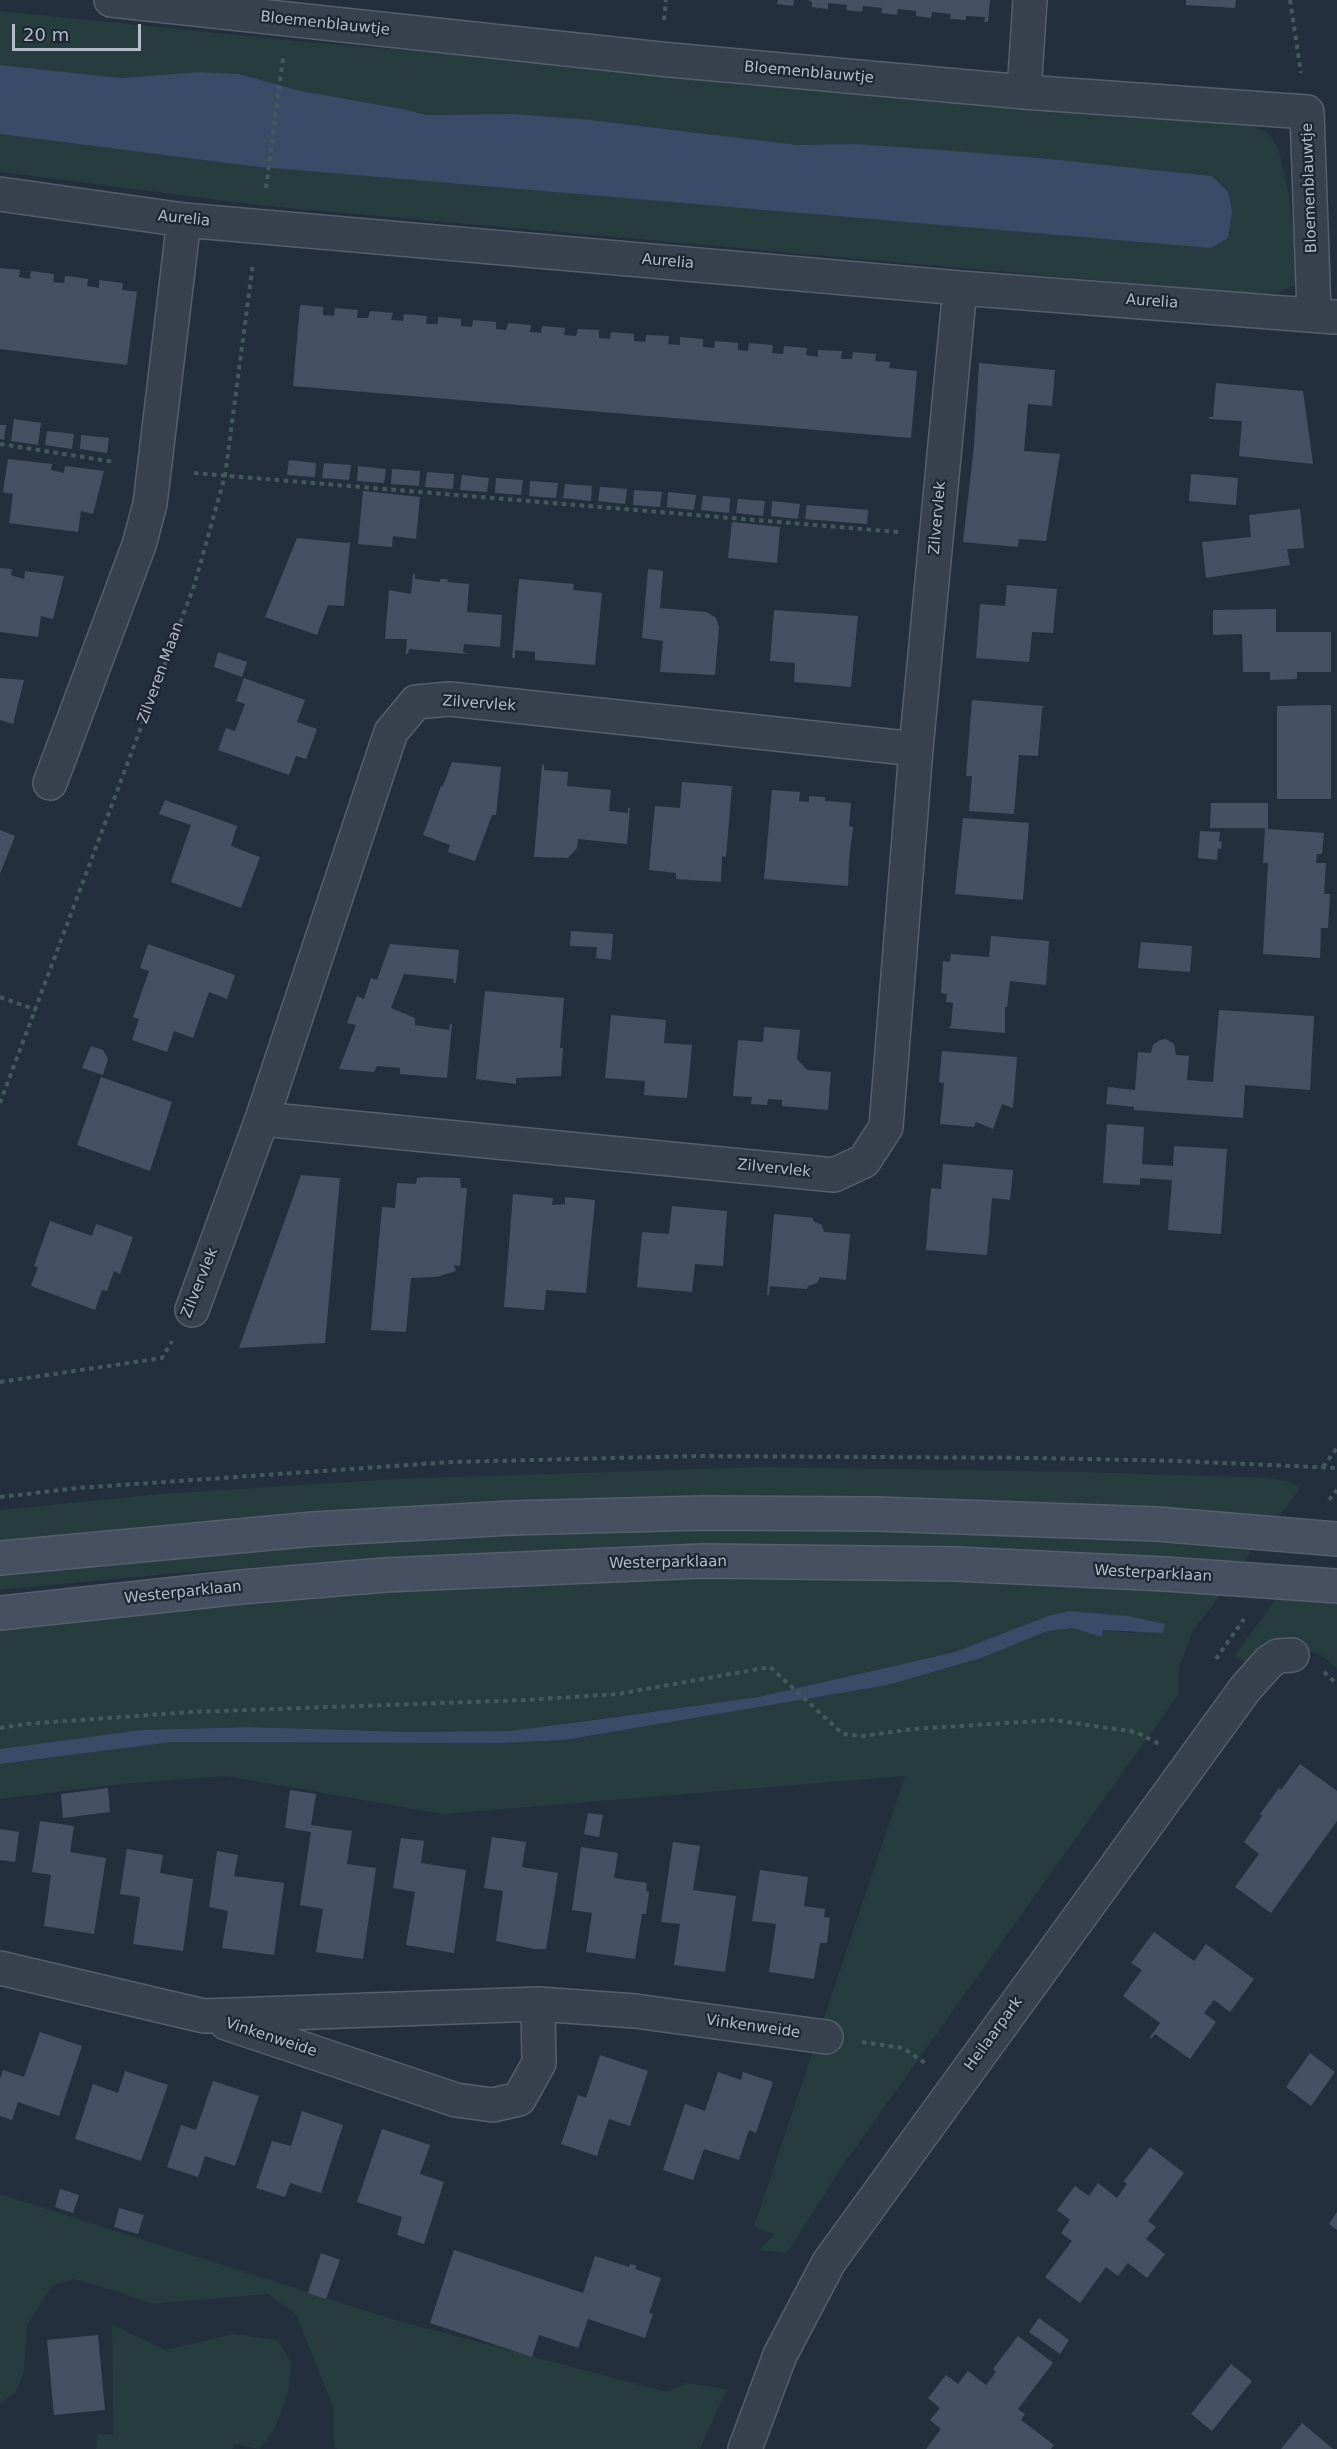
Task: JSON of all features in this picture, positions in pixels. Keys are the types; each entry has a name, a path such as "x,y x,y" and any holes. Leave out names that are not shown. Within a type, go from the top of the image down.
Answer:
{"main road":[{"path":"0,1558 314,1529 512,1518 702,1514 877,1514 1146,1523 1337,1539"},
{"name":"Westerparklaan","path":"0,1613 241,1587 385,1575 704,1561 956,1564 1165,1574 1337,1586"}],"street":[{"name":"Bloemenblauwtje","path":"111,0 293,10 660,59 1024,92 1307,112 1326,315"},
{"path":"1024,92 1030,0"},
{"name":"Aurelia","path":"0,194 184,220 960,288 1326,315"},
{"path":"50,783 139,545 150,504 184,220"},
{"name":"Zilvervlek","path":"262,1119 834,1175 864,1161 886,1127 916,748 960,288"},
{"name":"Zilvervlek","path":"192,1310 262,1119 391,732 416,702 450,699 916,748"},
{"name":"Heilaarpark","path":"745,2449 780,2355 829,2262 1188,1765 1256,1675 1278,1656 1292,1656"},
{"name":"Vinkenweide","path":"0,1968 204,2016 456,2100 494,2105 519,2099 539,2063 538,2004"},
{"name":"Vinkenweide","path":"204,2016 538,2004 636,2011 826,2037"}],"path":[{"path":"1290,0 1307,112"},
{"path":"266,183 284,56"},
{"name":"Zilveren Maan","path":"0,1103 194,586 225,476 259,226"},
{"path":"0,444 225,476 886,531 937,533"},
{"path":"0,997 36,1010"},
{"name":"Zilvervlek","path":"0,1382 162,1358 192,1310"},
{"path":"1322,1467 1337,1449"},
{"path":"0,1497 78,1488 452,1462 697,1456 1036,1458 1337,1468"},
{"path":"0,1728 25,1724 191,1712 527,1700 618,1694 770,1667 843,1734 863,1736 913,1729 1053,1720 1136,1732 1157,1743 1188,1765"},
{"path":"826,2037 903,2048 956,2085"}],"green space":[{"path":"0,11 298,41 1245,124 1268,132 1279,151 1289,196 1297,264 1294,285 1278,293 1242,293 266,206 0,172 0,134 250,166 1228,192 1212,176 1040,158 857,144 798,145 582,119 515,114 427,115 301,91 239,74 199,72 121,78 0,65"},
{"path":"761,1467 1083,1472 1269,1478 1291,1482 1300,1489 1278,1518 393,1509 169,1524 0,1543 0,1510 160,1494 395,1479"},
{"path":"705,1528 1101,1536 1253,1546 1244,1564 1097,1553 955,1550 382,1559 189,1572 0,1590 0,1572 295,1545"},
{"path":"703,1578 951,1579 1221,1593 1192,1633 1179,1667 1178,1695 843,2165 787,2253 759,2250 774,2234 754,2227 905,1776 443,1814 226,1776 121,1784 0,1799 0,1764 172,1742 503,1743 565,1740 888,1685 981,1658 1048,1631 1072,1628 1102,1637 1103,1630 1134,1633 1164,1624 1129,1616 1069,1611 1048,1616 955,1652 758,1697 509,1731 409,1732 250,1727 141,1730 0,1749 0,1627 270,1598 543,1582"},
{"path":"1278,1596 1337,1602 1337,1668 1318,1653 1288,1647 1264,1652 1246,1662 1235,1655"},
{"path":"0,2194 395,2320 667,2392 686,2383 727,2389 700,2449 338,2449 334,2447 334,2409 296,2314 268,2294 151,2304 117,2291 73,2279 52,2286 27,2325 24,2372 16,2392 0,2404"},
{"path":"112,2325 166,2350 233,2334 278,2340 291,2363 288,2393 274,2430 259,2449 234,2444 232,2449 96,2449 97,2434 113,2434"}],"water":[{"path":"0,65 121,78 199,72 239,74 301,91 427,115 515,114 582,119 798,145 857,144 942,150 1212,176 1228,192 1232,211 1228,238 1211,248 250,166 0,134"},
{"path":"1069,1611 1129,1616 1165,1624 1163,1633 1103,1630 1102,1637 1072,1628 1048,1631 981,1658 888,1685 565,1740 503,1743 172,1742 0,1764 0,1749 141,1730 250,1727 409,1732 509,1731 758,1697 955,1652 1048,1616"}],"building":[{"path":"778,0 794,0 793,6 777,4"},
{"path":"808,0 990,0 988,22 984,22 985,17 966,16 966,20 950,19 951,14 932,12 931,18 916,16 916,11 898,9 897,15 881,13 882,8 863,6 862,12 846,10 847,5 828,3 828,9 812,7 812,2"},
{"path":"1186,0 1236,0 1235,8 1186,5"},
{"path":"0,268 20,270 19,277 30,279 31,271 54,274 53,282 64,283 65,276 88,279 87,286 99,288 99,280 123,283 122,290 137,292 127,365 0,349"},
{"path":"300,305 323,307 323,315 334,316 335,308 358,310 357,318 368,318 370,311 393,313 391,320 403,321 404,314 427,316 426,324 438,324 438,317 461,319 461,326 472,327 473,320 496,322 496,329 506,330 508,323 531,325 530,332 541,333 542,326 565,328 564,335 576,336 578,329 599,330 599,338 610,339 611,332 634,334 634,341 645,342 646,335 669,336 668,344 680,345 680,337 703,339 703,347 714,348 715,341 738,343 738,350 748,351 749,343 773,345 772,353 783,354 784,346 807,348 806,355 818,357 818,350 842,351 841,359 852,359 853,352 876,354 875,361 890,362 889,368 917,371 911,438 293,386"},
{"path":"979,363 1055,370 1052,406 1028,404 1024,451 1060,454 1046,541 1019,539 1018,547 963,542 974,446"},
{"path":"1216,383 1303,391 1313,464 1239,456 1242,421 1209,419 1213,417"},
{"path":"14,419 41,423 38,445 11,441"},
{"path":"0,425 6,425 4,440 0,439"},
{"path":"47,431 74,434 72,449 45,445"},
{"path":"81,435 109,438 107,453 80,449"},
{"path":"8,459 52,464 51,470 64,473 65,466 104,471 93,514 81,511 78,532 9,523 13,494 3,492"},
{"path":"289,460 316,463 315,477 287,475"},
{"path":"324,463 351,465 349,480 322,478"},
{"path":"358,466 386,469 384,483 357,481"},
{"path":"392,469 420,471 419,486 391,484"},
{"path":"427,472 454,474 453,489 425,487"},
{"path":"1191,474 1238,478 1236,505 1189,501"},
{"path":"462,475 489,478 487,492 460,490"},
{"path":"496,478 523,480 521,495 495,493"},
{"path":"530,481 558,483 556,498 529,496"},
{"path":"565,484 592,486 591,501 563,498"},
{"path":"600,487 627,489 625,504 598,501"},
{"path":"634,490 662,492 660,507 633,505"},
{"path":"363,491 420,497 416,539 393,536 392,547 358,544"},
{"path":"668,492 696,495 694,510 667,507"},
{"path":"703,496 730,498 729,513 701,510"},
{"path":"738,499 765,501 763,516 736,513"},
{"path":"772,501 800,504 798,519 771,516"},
{"path":"807,505 868,510 867,524 805,519"},
{"path":"1300,509 1304,548 1287,549 1290,565 1206,578 1202,542 1251,537 1249,515"},
{"path":"732,522 780,527 777,563 728,558"},
{"path":"297,538 350,542 344,606 328,605 317,635 265,617"},
{"path":"0,568 12,569 11,575 24,579 25,571 64,576 53,619 41,616 38,637 0,632"},
{"path":"648,569 663,571 660,608 707,612 716,618 719,627 715,675 660,672 663,641 642,638"},
{"path":"413,574 415,574 415,579 440,582 440,579 448,579 447,582 469,584 467,612 502,615 500,647 464,644 463,652 468,654 409,649 406,654 407,639 385,639 389,590 411,594"},
{"path":"519,579 574,584 573,590 602,593 595,665 535,660 535,652 515,650 515,658 512,658"},
{"path":"1007,585 1057,589 1053,633 1032,632 1029,662 976,658 980,604 1005,606"},
{"path":"1276,609 1276,632 1331,632 1331,672 1297,672 1297,679 1270,680 1270,672 1243,672 1242,634 1213,635 1213,610"},
{"path":"774,610 858,616 851,687 794,682 795,663 770,661"},
{"path":"218,652 247,662 242,677 214,667"},
{"path":"0,678 24,680 13,724 0,720"},
{"path":"244,678 305,700 297,722 317,729 306,759 296,756 289,775 218,750 226,728 235,731 245,704 236,701"},
{"path":"972,700 1044,706 1038,756 1019,755 1014,814 969,811 972,776 966,776"},
{"path":"1331,705 1331,799 1277,799 1277,706"},
{"path":"452,762 501,767 496,815 492,815 475,861 448,852 450,845 423,835"},
{"path":"542,764 544,770 568,772 567,786 611,790 609,811 628,813 628,808 630,808 627,844 578,839 577,848 568,858 534,857"},
{"path":"682,782 732,786 726,857 722,856 721,882 676,879 676,873 649,870 655,806 680,808"},
{"path":"772,790 800,792 799,801 809,802 809,796 825,797 825,801 851,803 849,826 853,827 848,886 764,879"},
{"path":"165,800 237,826 231,846 260,857 241,908 171,882 191,825 159,814"},
{"path":"1211,803 1268,803 1268,829 1324,833 1322,854 1317,854 1316,863 1326,863 1324,894 1330,894 1328,928 1321,928 1320,958 1263,954 1268,863 1263,863 1265,828 1210,828"},
{"path":"963,818 1029,823 1023,900 955,894"},
{"path":"0,830 15,836 0,874"},
{"path":"1200,831 1220,832 1219,841 1222,842 1221,849 1218,848 1217,860 1198,858"},
{"path":"571,931 613,934 611,960 596,958 597,947 570,946"},
{"path":"991,936 1049,941 1046,985 1010,981 1007,1007 1005,1007 1005,1033 948,1028 951,1026 953,1003 946,1002 947,994 941,993 943,961 950,962 951,954 989,957"},
{"path":"1141,942 1192,946 1190,972 1138,968"},
{"path":"148,944 235,975 227,999 209,992 193,1038 174,1031 167,1052 132,1040 139,1019 133,1017 149,971 140,968"},
{"path":"390,944 459,950 456,983 453,983 454,979 404,974 391,1008 415,1018 415,1025 449,1030 452,1024 447,1078 400,1074 400,1068 377,1066 374,1072 339,1069 356,1025 347,1023 357,996 364,999 371,978 377,980"},
{"path":"485,991 564,998 560,1048 563,1048 561,1076 516,1078 516,1084 476,1079"},
{"path":"1219,1010 1314,1016 1310,1090 1245,1085 1243,1118 1134,1110 1134,1107 1106,1104 1108,1087 1135,1090 1138,1052 1151,1053 1153,1045 1160,1040 1166,1039 1174,1044 1176,1055 1189,1056 1187,1080 1213,1082"},
{"path":"611,1015 666,1020 664,1043 692,1045 687,1098 644,1095 645,1081 605,1078"},
{"path":"764,1027 800,1030 797,1059 807,1070 831,1072 828,1110 782,1106 782,1100 768,1099 767,1105 751,1104 752,1097 733,1096 738,1040 763,1042"},
{"path":"91,1046 103,1050 108,1059 103,1075 82,1068"},
{"path":"942,1051 1017,1057 1013,1108 1002,1104 993,1129 976,1122 974,1127 940,1124 944,1083 939,1082"},
{"path":"101,1077 172,1102 150,1171 77,1145"},
{"path":"1107,1124 1144,1127 1142,1164 1173,1166 1174,1146 1227,1149 1221,1234 1168,1230 1172,1180 1140,1178 1140,1185 1103,1183"},
{"path":"943,1164 1013,1170 1010,1200 992,1198 987,1255 926,1250 931,1188 941,1189"},
{"path":"301,1175 340,1178 325,1343 239,1348"},
{"path":"417,1178 460,1178 461,1188 467,1188 460,1266 454,1265 456,1271 436,1277 411,1278 406,1332 371,1330 382,1207 395,1208 397,1183 416,1184"},
{"path":"513,1194 553,1198 552,1205 565,1204 565,1197 595,1200 586,1293 546,1290 544,1310 504,1307"},
{"path":"672,1206 727,1211 723,1266 695,1264 692,1292 637,1287 642,1232 669,1234"},
{"path":"774,1214 813,1218 813,1221 822,1225 824,1232 850,1234 846,1280 820,1277 817,1283 808,1286 807,1289 770,1286 769,1295 767,1295"},
{"path":"50,1221 92,1236 96,1224 133,1237 120,1274 114,1271 107,1291 102,1290 95,1310 31,1286 38,1267 34,1266"},
{"path":"1300,1764 1337,1791 1337,1821 1271,1913 1235,1887 1259,1854 1244,1842 1262,1816 1260,1814"},
{"path":"108,1788 110,1812 63,1818 61,1794"},
{"path":"290,1790 316,1794 311,1825 352,1831 347,1864 376,1868 363,1959 316,1952 323,1909 300,1905 311,1832 285,1828"},
{"path":"588,1813 603,1815 599,1837 584,1834"},
{"path":"40,1821 74,1826 70,1852 106,1858 94,1934 44,1926 51,1875 32,1872"},
{"path":"0,1829 19,1832 15,1862 0,1860"},
{"path":"492,1837 526,1842 522,1867 558,1873 546,1949 534,1949 496,1941 503,1891 484,1888"},
{"path":"401,1838 424,1841 421,1863 466,1870 454,1953 406,1945 415,1892 393,1888"},
{"path":"673,1842 700,1846 693,1890 736,1896 725,1972 674,1965 680,1924 661,1922"},
{"path":"581,1847 618,1853 614,1878 647,1883 646,1891 649,1892 646,1914 642,1914 635,1959 586,1952 592,1913 572,1910"},
{"path":"127,1849 163,1855 160,1873 193,1879 183,1951 133,1944 140,1897 120,1894"},
{"path":"217,1851 238,1855 234,1876 284,1883 274,1955 222,1948 228,1911 209,1907"},
{"path":"760,1870 808,1877 804,1906 825,1909 824,1917 830,1918 827,1943 820,1943 814,1979 769,1972 776,1924 752,1921"},
{"path":"1154,1932 1194,1961 1206,1944 1254,1979 1230,2012 1214,2000 1204,2013 1216,2022 1190,2059 1155,2034 1151,2039 1150,2037 1160,2023 1123,1996 1142,1970 1131,1963"},
{"path":"40,2032 82,2046 59,2116 18,2102 12,2120 0,2116 0,2079 3,2070 24,2077"},
{"path":"1310,2053 1335,2072 1311,2106 1286,2087"},
{"path":"600,2055 648,2071 630,2126 609,2119 597,2156 561,2144 578,2095 586,2098"},
{"path":"125,2071 168,2085 141,2161 75,2139 93,2084 118,2093"},
{"path":"718,2072 741,2080 743,2072 773,2082 756,2133 749,2130 739,2160 704,2149 693,2180 663,2170 685,2104 705,2111"},
{"path":"213,2081 259,2096 235,2166 205,2156 198,2177 167,2167 181,2125 196,2130"},
{"path":"302,2111 343,2125 321,2193 290,2183 285,2197 256,2188 272,2141 291,2146"},
{"path":"382,2129 430,2145 420,2174 444,2182 424,2244 397,2235 402,2217 357,2202"},
{"path":"1150,2147 1184,2173 1148,2221 1156,2227 1146,2239 1165,2254 1147,2278 1128,2263 1118,2276 1106,2267 1080,2303 1045,2277 1072,2241 1061,2233 1070,2220 1057,2210 1075,2186 1089,2196 1098,2183 1117,2198 1127,2184 1124,2181"},
{"path":"60,2189 79,2195 73,2213 55,2207"},
{"path":"119,2208 144,2215 138,2234 114,2227"},
{"path":"1337,2212 1337,2230 1329,2224"},
{"path":"454,2250 583,2293 595,2256 629,2267 630,2264 637,2266 635,2269 661,2278 649,2313 653,2314 645,2338 588,2319 578,2348 539,2335 532,2357 430,2323"},
{"path":"321,2253 340,2260 326,2299 308,2293"},
{"path":"1039,2318 1069,2340 1060,2354 1029,2332"},
{"path":"98,2335 105,2410 54,2415 47,2340"},
{"path":"1018,2336 1053,2363 1018,2409 1025,2414 1021,2420 1054,2445 1051,2449 926,2449 941,2429 930,2420 940,2408 928,2398 946,2375 958,2384 968,2371 986,2385 996,2372 993,2369"},
{"path":"1231,2364 1252,2381 1212,2431 1191,2414"},
{"path":"1302,2423 1333,2449 1281,2449"}]}
